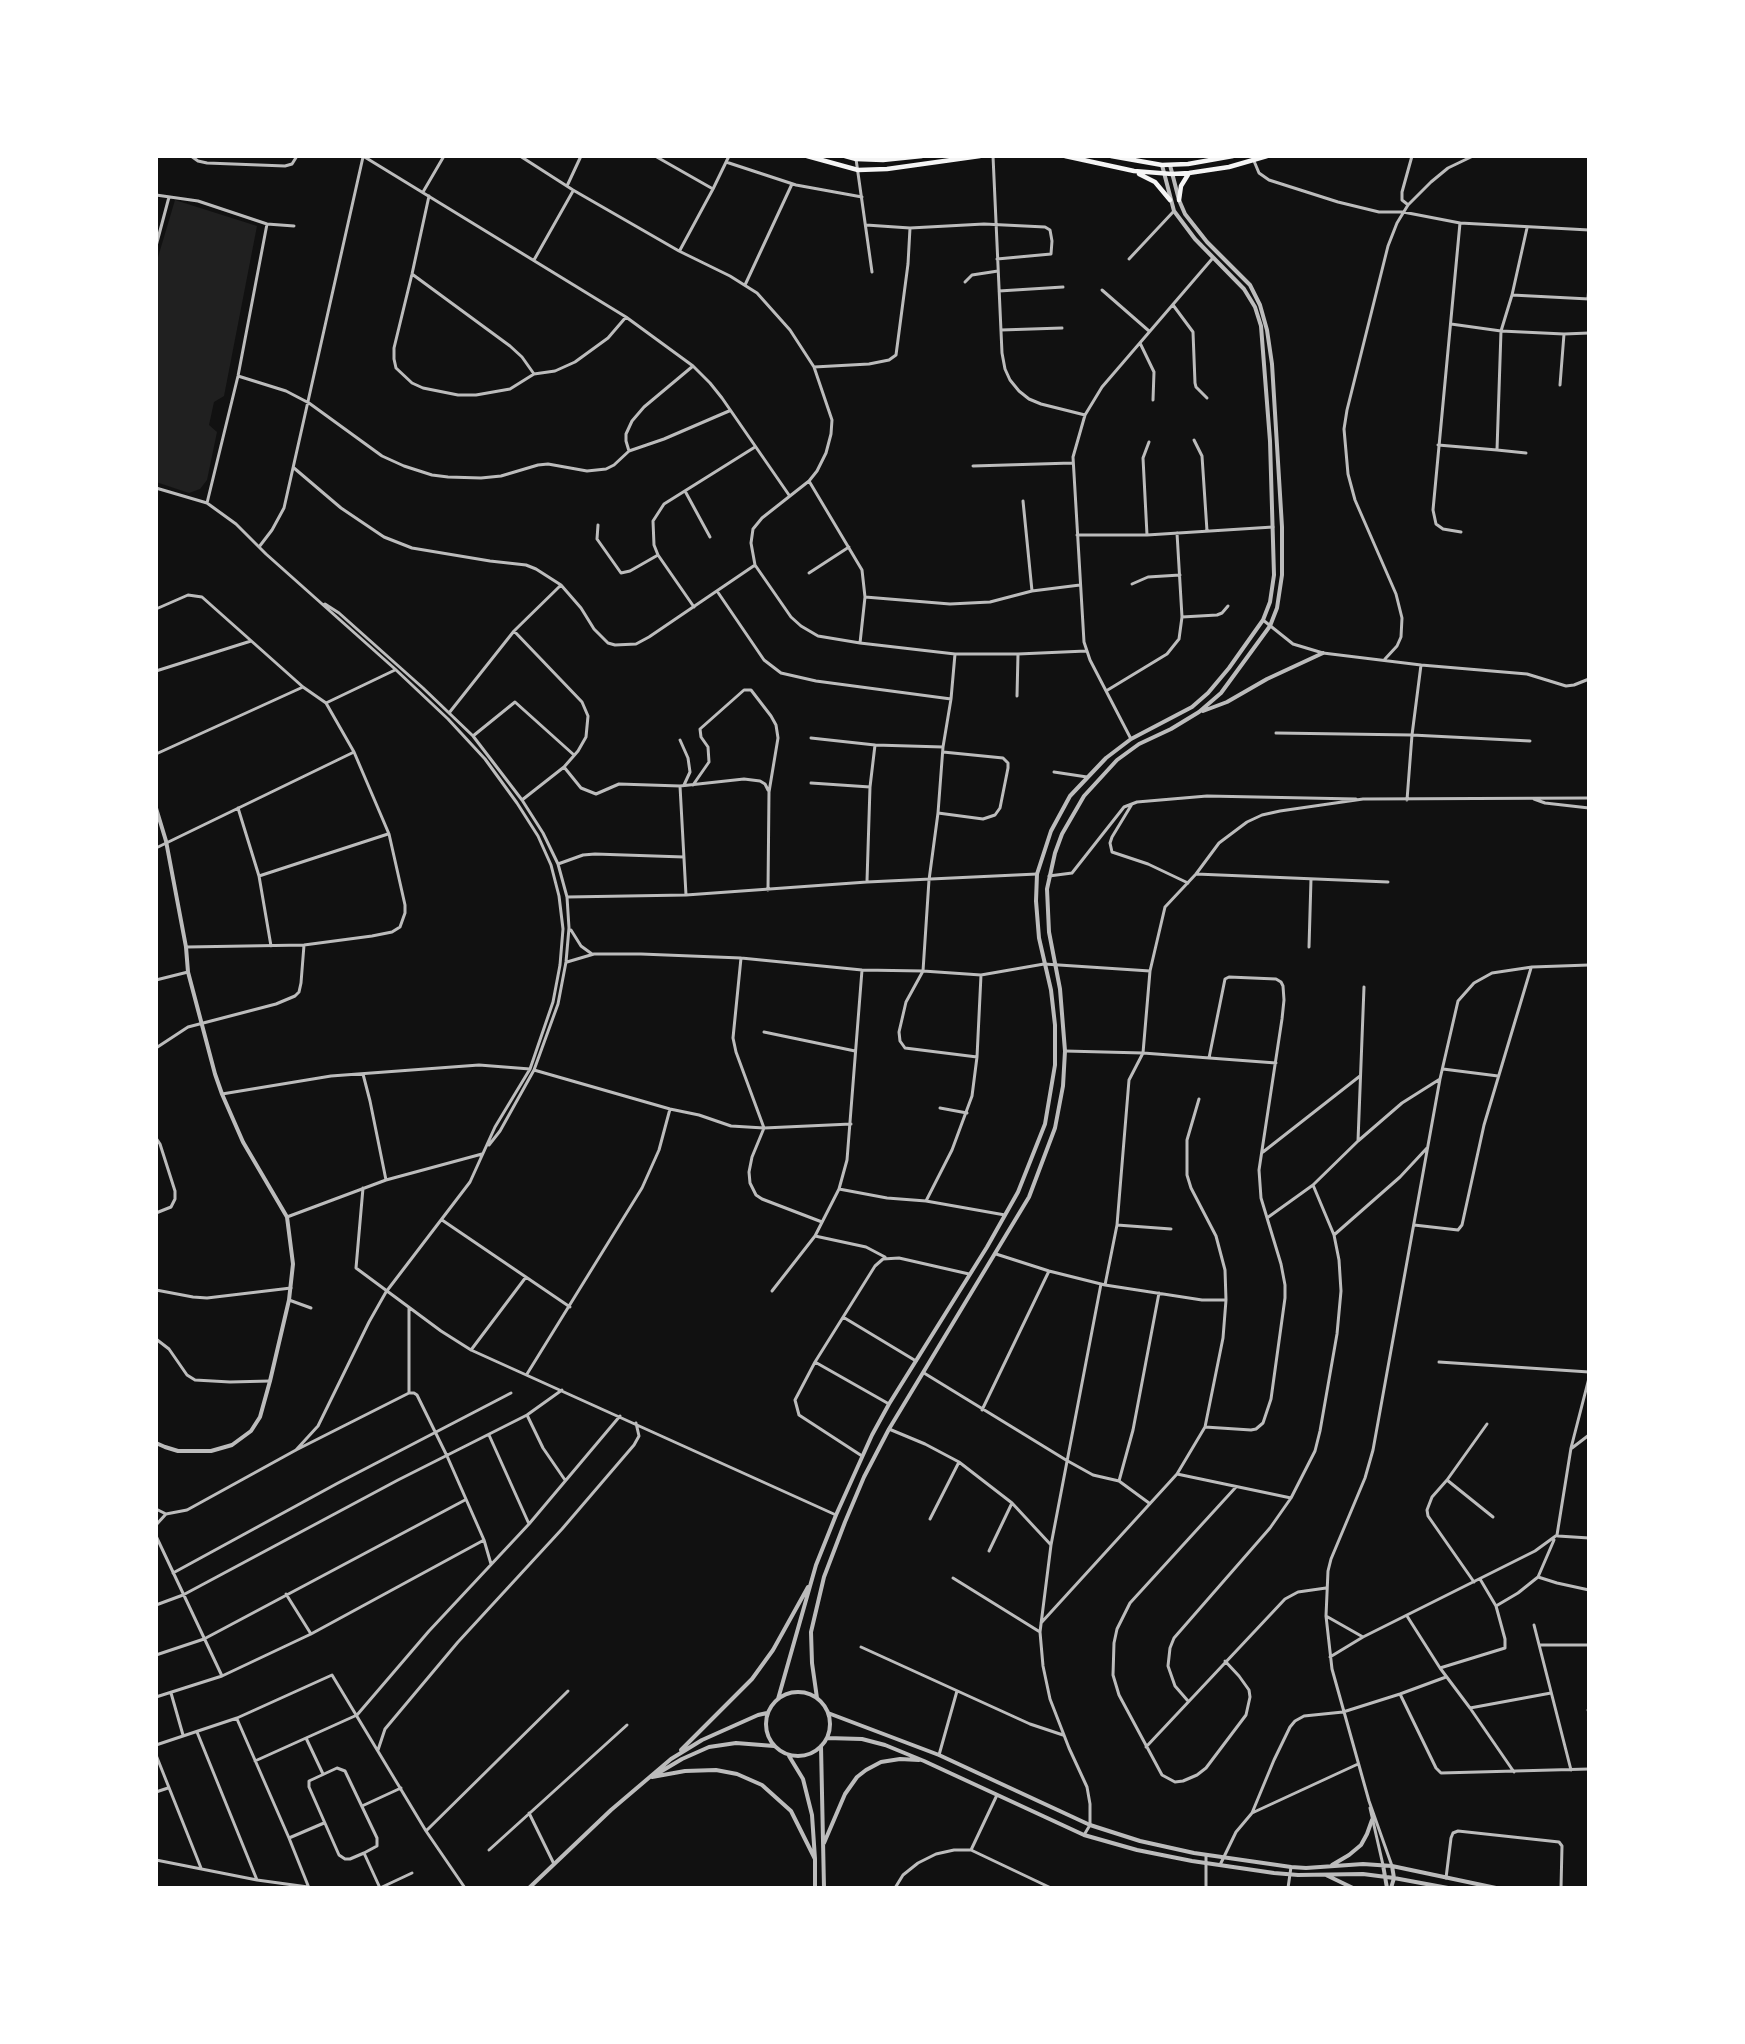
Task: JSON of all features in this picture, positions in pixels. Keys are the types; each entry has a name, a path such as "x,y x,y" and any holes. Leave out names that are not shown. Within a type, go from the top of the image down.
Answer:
{"main road":[{"path":"807,156 858,170 887,169 980,156"},
{"path":"845,156 856,159 883,160 922,156"},
{"path":"1065,156 1134,171 1163,174 1189,174 1254,161 1267,156"},
{"path":"1111,156 1147,160 1162,165 1233,156"},
{"path":"1134,171 1155,182 1170,200"},
{"path":"1179,200 1181,186 1189,174"}],"street":[{"path":"191,156 207,163 277,166 292,164 297,156"},
{"path":"259,547 284,508 363,156 626,317 693,366 710,383 789,495"},
{"path":"423,192 444,156"},
{"path":"520,156 573,190 757,293 776,313 814,367 830,410 832,427 826,453 809,481 762,518 753,529 751,543 755,565 791,617 801,626 818,636 955,654 1086,651"},
{"path":"567,186 581,156"},
{"path":"655,156 713,189"},
{"path":"679,251 729,156"},
{"path":"993,156 1005,369 1018,390 1041,404 1085,415"},
{"path":"1408,205 1402,200 1402,192 1412,156"},
{"path":"1385,659 1397,646 1401,637 1402,618 1396,594 1355,500 1348,474 1344,429 1347,410 1388,246 1403,212 1431,182 1448,168 1473,156"},
{"path":"856,159 872,272"},
{"path":"1254,161 1259,173 1269,180 1379,212 1403,212 1460,223 1589,230"},
{"path":"726,162 792,184 862,197"},
{"path":"778,1699 811,1581 862,1456 889,1404 1018,1192 1045,1124 1056,1050 1055,1025 1038,922 1037,874 1051,831 1070,796 1106,758 1131,739 1200,701 1229,668 1263,620 1273,587 1270,441 1260,326 1255,307 1244,289 1212,259 1174,211 1162,165"},
{"path":"1170,165 1185,214 1250,285 1260,305 1267,330 1272,364 1282,559 1281,589 1270,626 1221,693 1199,712"},
{"path":"745,285 792,184"},
{"path":"534,260 573,190"},
{"path":"156,195 198,201 267,224 294,226"},
{"path":"429,196 394,348 393,358 396,368 403,376 423,388 443,393 476,395 510,389 534,374 555,371 575,362 608,338 626,317"},
{"path":"156,246 168,197"},
{"path":"1129,259 1174,211"},
{"path":"1460,223 1438,445 1434,518 1436,524 1443,529 1461,532"},
{"path":"207,503 238,376 267,224"},
{"path":"866,225 910,228 976,224 1045,227 1051,232 1050,254 998,259"},
{"path":"814,367 870,364 889,360 896,355 907,272 910,228"},
{"path":"1497,450 1501,330 1512,295 1527,228"},
{"path":"1131,739 1086,651 1072,463 1085,415 1102,387 1212,259"},
{"path":"965,282 972,275 998,271"},
{"path":"412,274 510,346 522,357 534,374"},
{"path":"1512,295 1588,299 1589,285"},
{"path":"999,291 1063,287"},
{"path":"1102,290 1149,331"},
{"path":"1173,305 1193,332 1195,383 1198,390 1207,398"},
{"path":"1450,324 1501,330 1564,334 1589,333"},
{"path":"1001,330 1062,328"},
{"path":"1560,385 1564,334"},
{"path":"1140,343 1154,372 1154,400"},
{"path":"629,451 626,434 632,421 644,407 693,366"},
{"path":"238,376 285,391 309,403 382,456 432,475 481,478 501,476 548,464 597,471 614,465 629,451 730,411"},
{"path":"1194,440 1202,456 1207,531"},
{"path":"1147,535 1143,458 1149,442"},
{"path":"1438,445 1526,453"},
{"path":"694,607 658,555 652,528 656,513 664,504 755,447"},
{"path":"973,466 1072,463"},
{"path":"294,468 341,508 384,537 412,548 526,565 536,569 561,585 581,608 594,629 608,643 615,645 636,644 755,565"},
{"path":"809,481 862,570 865,597 860,643"},
{"path":"156,488 207,503 236,524 259,547 473,736 522,800 543,833 558,864 567,897 569,927 566,962 558,1004 532,1070 495,1127 470,1182 386,1292 318,1426 296,1450"},
{"path":"685,491 710,537"},
{"path":"1023,501 1032,591"},
{"path":"598,525 597,539 621,573 630,571 658,555"},
{"path":"1077,535 1147,535 1273,527"},
{"path":"1106,691 1167,654 1179,639 1182,618 1178,533"},
{"path":"809,573 849,548"},
{"path":"1132,584 1148,577 1180,575"},
{"path":"449,713 514,631 561,585"},
{"path":"865,597 950,604 990,602 1032,591 1080,585"},
{"path":"717,591 764,660 781,673 808,680 951,699"},
{"path":"156,609 188,595 198,595 303,687 326,703 354,752 389,834 405,904 405,913 400,927 392,932 372,936 304,945 186,947"},
{"path":"1182,618 1217,615 1228,606"},
{"path":"1263,620 1293,644 1323,653 1421,665 1527,674 1566,686 1589,680"},
{"path":"514,631 586,708 587,732 574,755 564,767 522,800"},
{"path":"156,671 251,641"},
{"path":"789,1755 806,1755 821,1746 827,1737 830,1724 828,1713 817,1698 811,1647 814,1614 824,1577 849,1513 889,1429 1029,1197 1050,1145 1062,1096 1065,1051 1060,989 1049,932 1047,889 1062,834 1073,813 1095,782 1117,760 1139,744 1199,712 1227,702 1267,679 1323,653"},
{"path":"955,654 929,880 923,971 903,1010 899,1032 901,1044 908,1049 977,1058"},
{"path":"1017,696 1018,654"},
{"path":"1407,800 1421,665"},
{"path":"326,703 397,668"},
{"path":"397,668 485,759 538,836 551,865 559,896 563,929 560,965 553,1002 532,1070"},
{"path":"156,754 303,687"},
{"path":"693,784 710,762 708,747 701,737 700,729 748,688 771,716 776,725 778,738 769,792 768,890"},
{"path":"473,736 515,702 574,755"},
{"path":"1276,733 1412,735 1530,741"},
{"path":"811,738 875,746 943,750 1003,758 1008,763 1000,808 995,815 983,819 938,813"},
{"path":"680,740 688,758 690,772 682,786 686,896"},
{"path":"867,882 870,787 875,746"},
{"path":"156,848 166,841 354,752"},
{"path":"564,767 581,788 596,794 619,784 682,786 754,779 765,784 769,792"},
{"path":"1054,772 1087,777"},
{"path":"811,783 870,787"},
{"path":"1049,876 1072,873 1124,807 1156,799 1207,796 1363,800 1589,798"},
{"path":"1532,798 1545,803 1589,808"},
{"path":"1084,1835 1090,1825 1087,1786 1056,1718 1045,1680 1040,1632 1051,1545 1066,1460 1117,1225 1129,1080 1143,1053 1150,971 1165,907 1196,874 1219,843 1247,822 1262,815 1280,811 1363,800"},
{"path":"1133,803 1112,837 1110,843 1112,852 1148,864 1188,883"},
{"path":"156,808 166,841 186,947 188,972 211,1059 222,1094 243,1143 287,1217 293,1264 289,1300 270,1381 256,1423 251,1431 232,1445 212,1451 178,1451 156,1443"},
{"path":"238,808 259,876 271,946"},
{"path":"259,876 389,834"},
{"path":"558,864 584,855 595,854 684,857"},
{"path":"567,897 686,896 867,882 1037,874"},
{"path":"1196,874 1388,882"},
{"path":"1309,947 1311,879"},
{"path":"569,927 581,946 594,954"},
{"path":"156,1048 178,1032 202,1022 276,1004 295,996 299,992 301,983 304,945"},
{"path":"560,965 594,954 741,958 862,970 981,975 1044,964 1150,971"},
{"path":"741,958 733,1038 764,1128 749,1172 753,1189 756,1195 771,1203 822,1222"},
{"path":"1389,1888 1394,1878 1392,1866 1342,1712 1330,1658 1326,1588 1331,1559 1365,1478 1373,1450 1440,1079 1458,1001 1482,977 1492,973 1589,964"},
{"path":"1414,1225 1458,1230 1462,1225 1477,1151 1532,968"},
{"path":"772,1291 815,1236 839,1189 847,1160 851,1124 862,970"},
{"path":"156,980 188,972"},
{"path":"926,1202 952,1150 972,1096 977,1058 981,975"},
{"path":"1205,1426 1256,1429 1263,1423 1271,1399 1285,1285 1259,1183 1284,1000 1281,982 1276,979 1229,977 1224,979 1209,1058"},
{"path":"1358,1141 1364,987"},
{"path":"764,1032 855,1052"},
{"path":"1065,1051 1143,1053 1276,1063"},
{"path":"222,1094 331,1076 479,1065 532,1070 699,1115 726,1125 764,1128 851,1124"},
{"path":"1443,1069 1498,1076"},
{"path":"363,1074 386,1180"},
{"path":"1262,1153 1360,1075"},
{"path":"1267,1218 1313,1185 1358,1141 1402,1103 1440,1079"},
{"path":"1041,1623 1177,1474 1205,1426 1223,1338 1226,1300 1225,1270 1216,1236 1191,1188 1187,1175 1187,1140 1199,1099"},
{"path":"940,1108 967,1113"},
{"path":"527,1374 642,1188 659,1150 670,1109"},
{"path":"156,1138 175,1191 175,1199 171,1207 156,1213"},
{"path":"1334,1235 1400,1177 1428,1147"},
{"path":"287,1217 386,1180 482,1154"},
{"path":"1188,1701 1175,1686 1168,1666 1170,1648 1174,1638 1264,1535 1291,1498 1315,1450 1328,1393 1341,1291 1339,1260 1334,1235 1313,1185"},
{"path":"363,1188 356,1268 409,1308 471,1350 836,1515"},
{"path":"839,1189 1005,1215"},
{"path":"442,1220 570,1307"},
{"path":"1117,1225 1171,1229"},
{"path":"815,1236 866,1247 887,1258"},
{"path":"996,1254 1049,1271 1103,1284 1202,1300 1226,1300"},
{"path":"862,1456 799,1415 795,1400 816,1362 875,1266 882,1259 899,1258 969,1274"},
{"path":"982,1410 1049,1271"},
{"path":"471,1350 525,1277"},
{"path":"156,1290 207,1298 291,1288"},
{"path":"1119,1481 1133,1430 1159,1293"},
{"path":"289,1300 310,1308"},
{"path":"409,1308 409,1393"},
{"path":"843,1317 916,1360"},
{"path":"156,1339 169,1349 188,1375 195,1380 270,1381"},
{"path":"816,1362 889,1404"},
{"path":"1439,1362 1589,1372"},
{"path":"924,1373 1066,1460 1093,1474 1119,1481 1149,1503"},
{"path":"1497,1606 1538,1577 1556,1537 1571,1448 1589,1377"},
{"path":"156,1605 183,1595 398,1480 527,1415 562,1390"},
{"path":"156,1525 166,1514 187,1510 296,1450 409,1393 417,1395 436,1433 484,1540 491,1563"},
{"path":"173,1573 338,1483 511,1393"},
{"path":"527,1415 543,1448 565,1480"},
{"path":"255,1761 357,1715 429,1630 529,1524 620,1416"},
{"path":"378,1750 386,1729 450,1651 562,1529 634,1446 639,1436 636,1423"},
{"path":"1473,1582 1427,1513 1427,1506 1487,1424"},
{"path":"889,1429 959,1462 1012,1503 1051,1545"},
{"path":"489,1435 529,1524"},
{"path":"1571,1448 1589,1435"},
{"path":"930,1519 959,1462"},
{"path":"1177,1474 1291,1498"},
{"path":"1447,1480 1493,1517"},
{"path":"1225,1661 1245,1684 1250,1697 1246,1715 1206,1768 1192,1779 1175,1782 1162,1775 1127,1712 1113,1675 1114,1643 1117,1629 1130,1603 1236,1487"},
{"path":"156,1655 204,1638 465,1499"},
{"path":"989,1551 1012,1503"},
{"path":"156,1509 166,1514"},
{"path":"156,1536 222,1676"},
{"path":"1330,1658 1363,1637 1535,1551 1556,1537 1589,1538"},
{"path":"156,1697 222,1676 311,1634 484,1540"},
{"path":"1538,1577 1589,1590"},
{"path":"953,1578 1040,1632"},
{"path":"1440,1668 1505,1648 1497,1606 1480,1579"},
{"path":"528,1888 671,1759 752,1679 779,1641 811,1581"},
{"path":"1146,1747 1285,1599 1305,1590 1326,1588"},
{"path":"286,1594 311,1634"},
{"path":"1407,1616 1446,1677 1514,1772"},
{"path":"1326,1617 1363,1637"},
{"path":"1534,1625 1571,1770"},
{"path":"1540,1645 1589,1645"},
{"path":"861,1647 1030,1724 1063,1735"},
{"path":"156,1745 237,1718 332,1675 426,1831 465,1888"},
{"path":"1252,1813 1292,1724 1304,1716 1342,1712 1446,1677"},
{"path":"426,1831 568,1691"},
{"path":"939,1755 957,1691"},
{"path":"774,1746 766,1730 767,1713 778,1699 788,1693 800,1692 817,1698"},
{"path":"171,1693 183,1736"},
{"path":"1470,1708 1552,1693"},
{"path":"1400,1694 1436,1768 1441,1773 1589,1769"},
{"path":"671,1759 702,1740 767,1713"},
{"path":"828,1713 939,1755 1090,1825 1140,1841 1206,1855 1291,1867 1392,1866 1497,1888"},
{"path":"156,1860 257,1880 309,1887 237,1718"},
{"path":"489,1850 627,1725"},
{"path":"197,1732 257,1880"},
{"path":"827,1737 862,1738 872,1741 924,1761 1084,1835 1159,1855 1220,1866 1289,1874 1363,1874 1448,1888"},
{"path":"306,1738 323,1774"},
{"path":"642,1783 709,1747 736,1743 774,1746 789,1755 802,1779 812,1815 816,1859 815,1888"},
{"path":"821,1746 824,1888"},
{"path":"156,1755 201,1868"},
{"path":"824,1843 845,1794 857,1777 881,1762 924,1761"},
{"path":"1220,1866 1236,1832 1247,1816 1358,1764"},
{"path":"337,1768 345,1771 362,1806 378,1841 376,1847 350,1859 342,1857 308,1783 337,1768"},
{"path":"652,1777 684,1771 716,1770 737,1774 762,1785 791,1811 816,1859"},
{"path":"156,1792 168,1788"},
{"path":"362,1806 401,1788"},
{"path":"971,1850 997,1795"},
{"path":"1369,1800 1389,1888"},
{"path":"529,1813 554,1864"},
{"path":"1330,1866 1357,1850 1364,1841 1372,1820"},
{"path":"290,1838 324,1822"},
{"path":"1446,1878 1451,1838 1453,1833 1458,1831 1559,1842 1562,1846 1562,1888"},
{"path":"895,1888 903,1875 927,1858 954,1850 971,1850 1051,1888"},
{"path":"364,1853 380,1888 412,1874"},
{"path":"1206,1855 1206,1888"},
{"path":"1288,1888 1291,1867"},
{"path":"1325,1874 1353,1888"}],"shaded area":[{"path":"175,200 257,226 224,396 214,402 209,425 217,432 207,480 200,489 189,493 156,482 156,264"}]}
